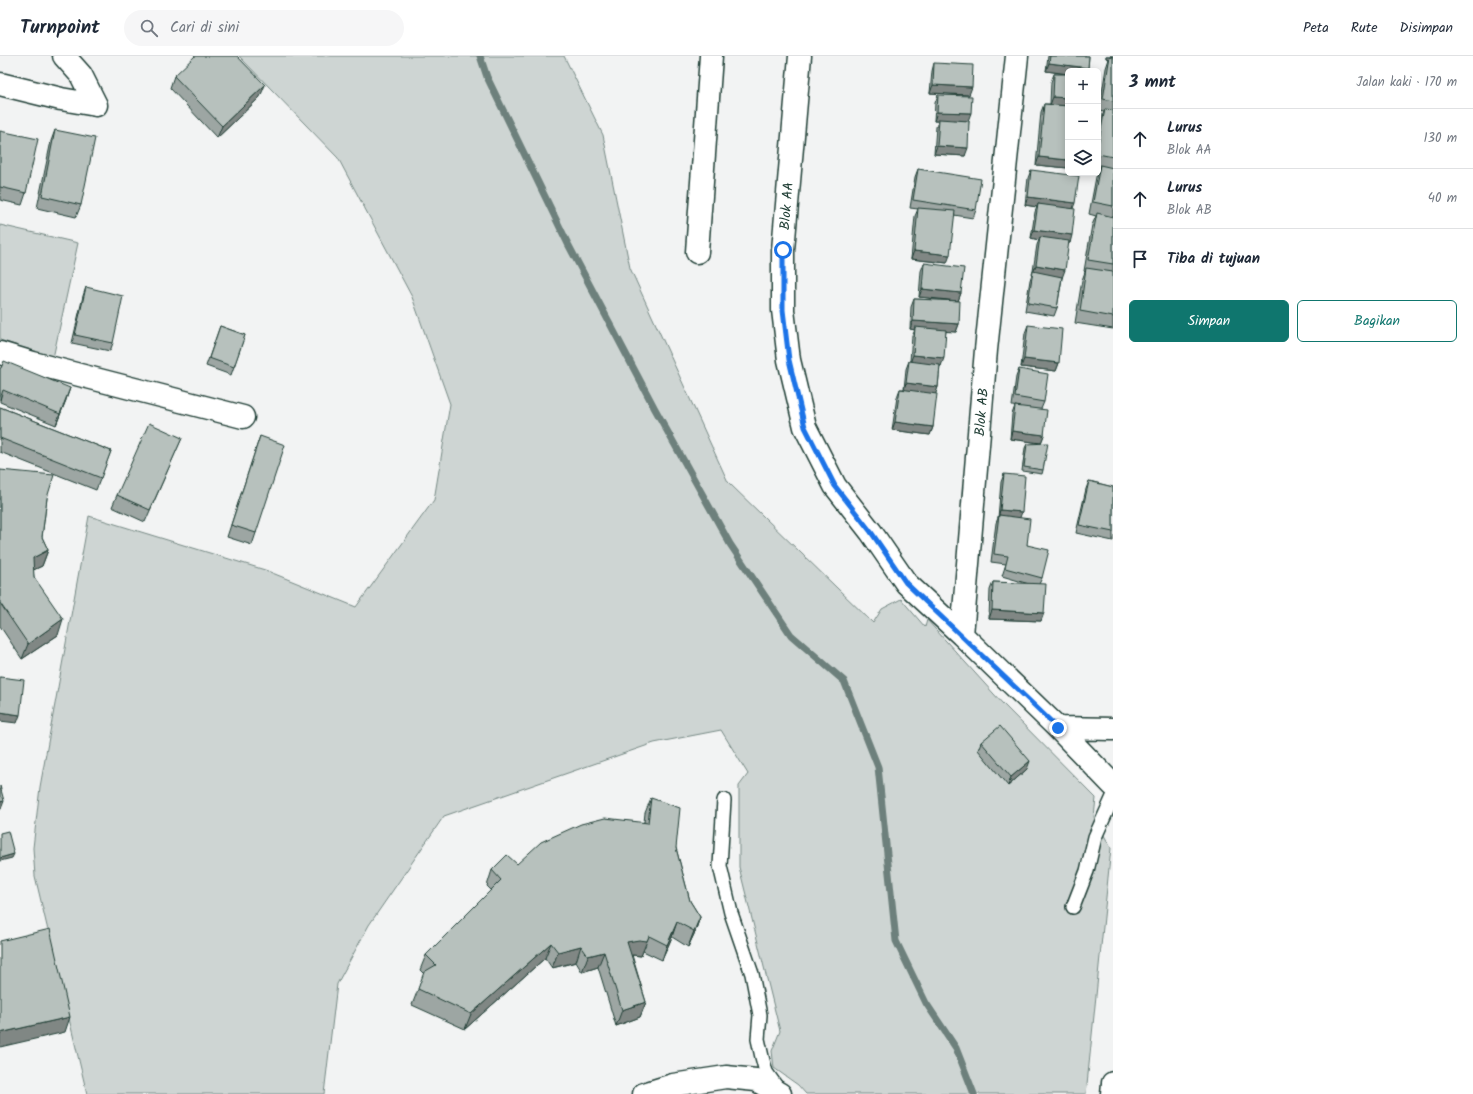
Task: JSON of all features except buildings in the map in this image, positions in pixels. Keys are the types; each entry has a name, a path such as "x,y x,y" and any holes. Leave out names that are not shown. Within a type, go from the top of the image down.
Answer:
{"street":[{"path":"0,84 61,99 96,105 81,75 64,56"},
{"path":"696,252 711,56"},
{"name":"Blok AA","path":"800,56 783,250 783,310 789,360 805,427 835,486 871,532 906,583 962,635"},
{"name":"Blok AB","path":"962,635 986,350 1017,56"},
{"path":"0,353 33,363 243,417"},
{"path":"962,635 1058,728 1113,785"},
{"path":"1058,728 1113,729"},
{"path":"651,1093 673,1085 726,1077 756,1080 781,1094"},
{"path":"1112,1094 1113,1083"}],"lane":[{"path":"1073,907 1087,871 1095,837 1113,797"},
{"path":"724,800 720,866 732,912 752,974 760,1015 758,1039 766,1072 781,1094"}],"shaded area":[{"path":"239,56 564,56 603,135 630,268 728,482 873,623 882,609 901,599 925,627 927,620 1003,704 1096,798 1094,817 1111,848 1086,1094 806,1094 798,1085 774,1068 772,1051 780,1031 739,867 739,786 748,774 721,730 654,743 444,816 369,925 337,984 324,1094 87,1094 35,876 33,848 40,787 89,516 265,570 356,607 434,500 450,404 412,297 338,158"},
{"path":"0,225 78,243 53,358 0,340"}],"waterway":[{"path":"480,56 487,77 568,244 655,409 730,544 791,635 844,681 878,767 896,941 926,1003 956,1048 974,1094"}],"route":[{"path":"783,250 783,310 789,360 805,427 835,486 871,532 906,583 1058,728"}]}
